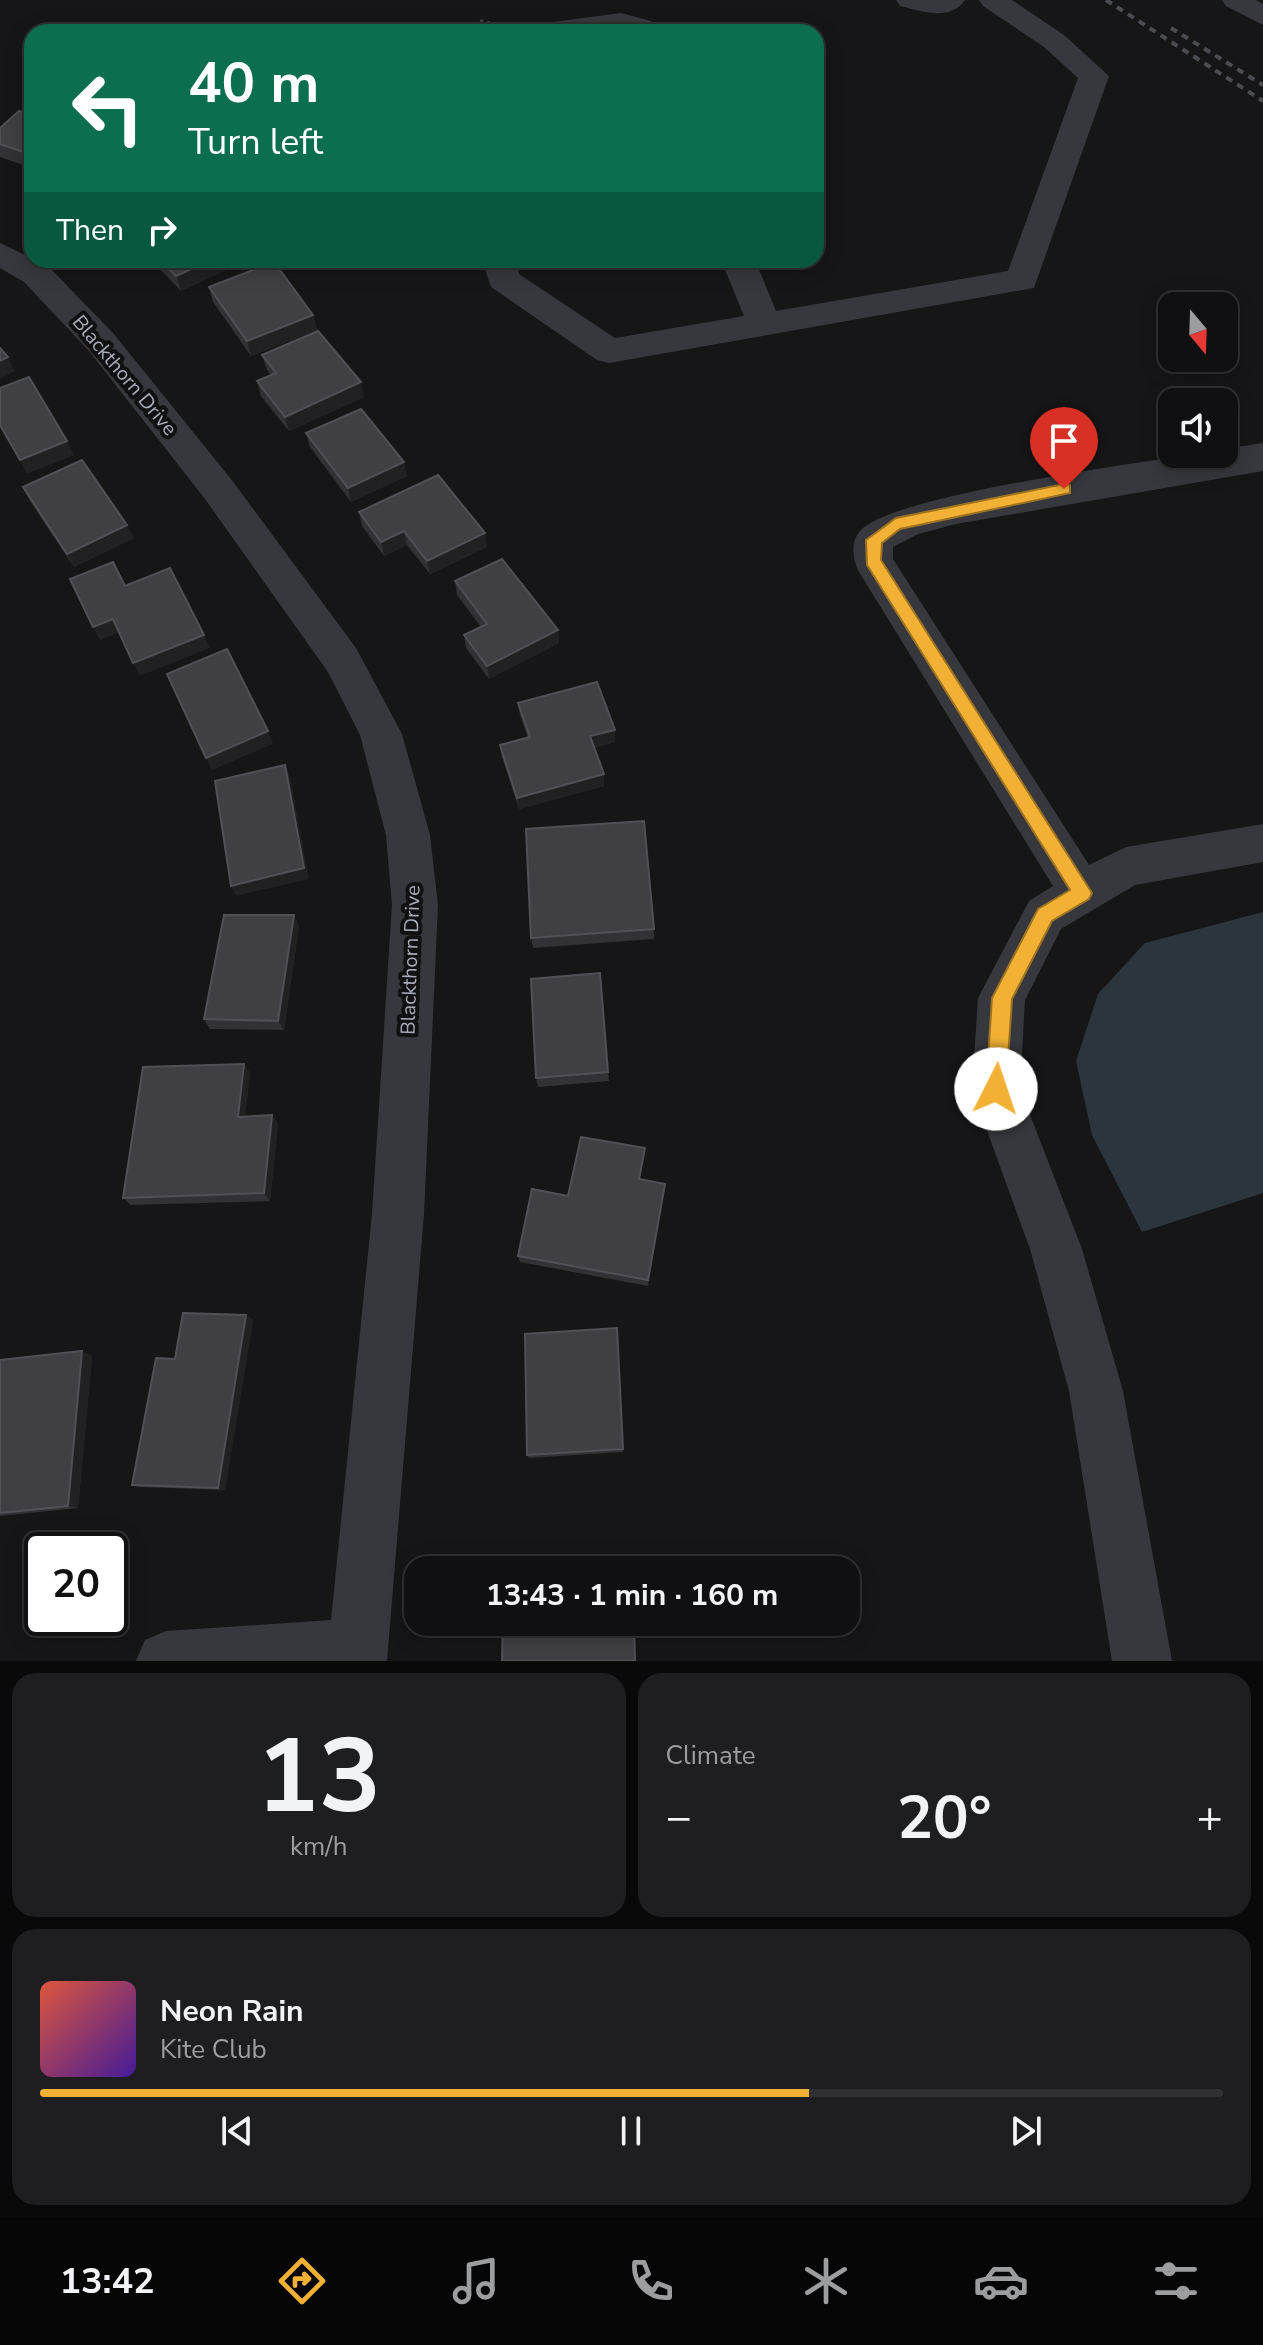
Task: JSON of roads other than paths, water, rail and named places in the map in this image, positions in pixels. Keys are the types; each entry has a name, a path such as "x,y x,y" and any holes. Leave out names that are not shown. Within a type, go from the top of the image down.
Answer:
{"street":[{"path":"910,0 939,6 951,0"},
{"path":"501,268 503,279 609,351 1022,280 1094,76 1054,41 993,0"},
{"path":"1236,0 1263,16"},
{"path":"595,24 632,18"},
{"name":"Blackthorn Drive","path":"0,254 24,267"},
{"name":"Blackthorn Drive","path":"25,268 36,274 101,342 218,489 342,660 381,734 408,835 415,905 398,1214 358,1655"},
{"path":"741,268 764,324"},
{"path":"1082,893 873,561 874,540 896,524 950,512 1093,484 1263,457"},
{"path":"1142,1661 1096,1391 1056,1249 996,1089 1002,998 1045,915 1082,893 1126,867 1263,843"},
{"path":"166,1661 358,1655"}],"railway":[{"path":"1106,0 1263,101"},
{"path":"1171,28 1263,85"}]}
